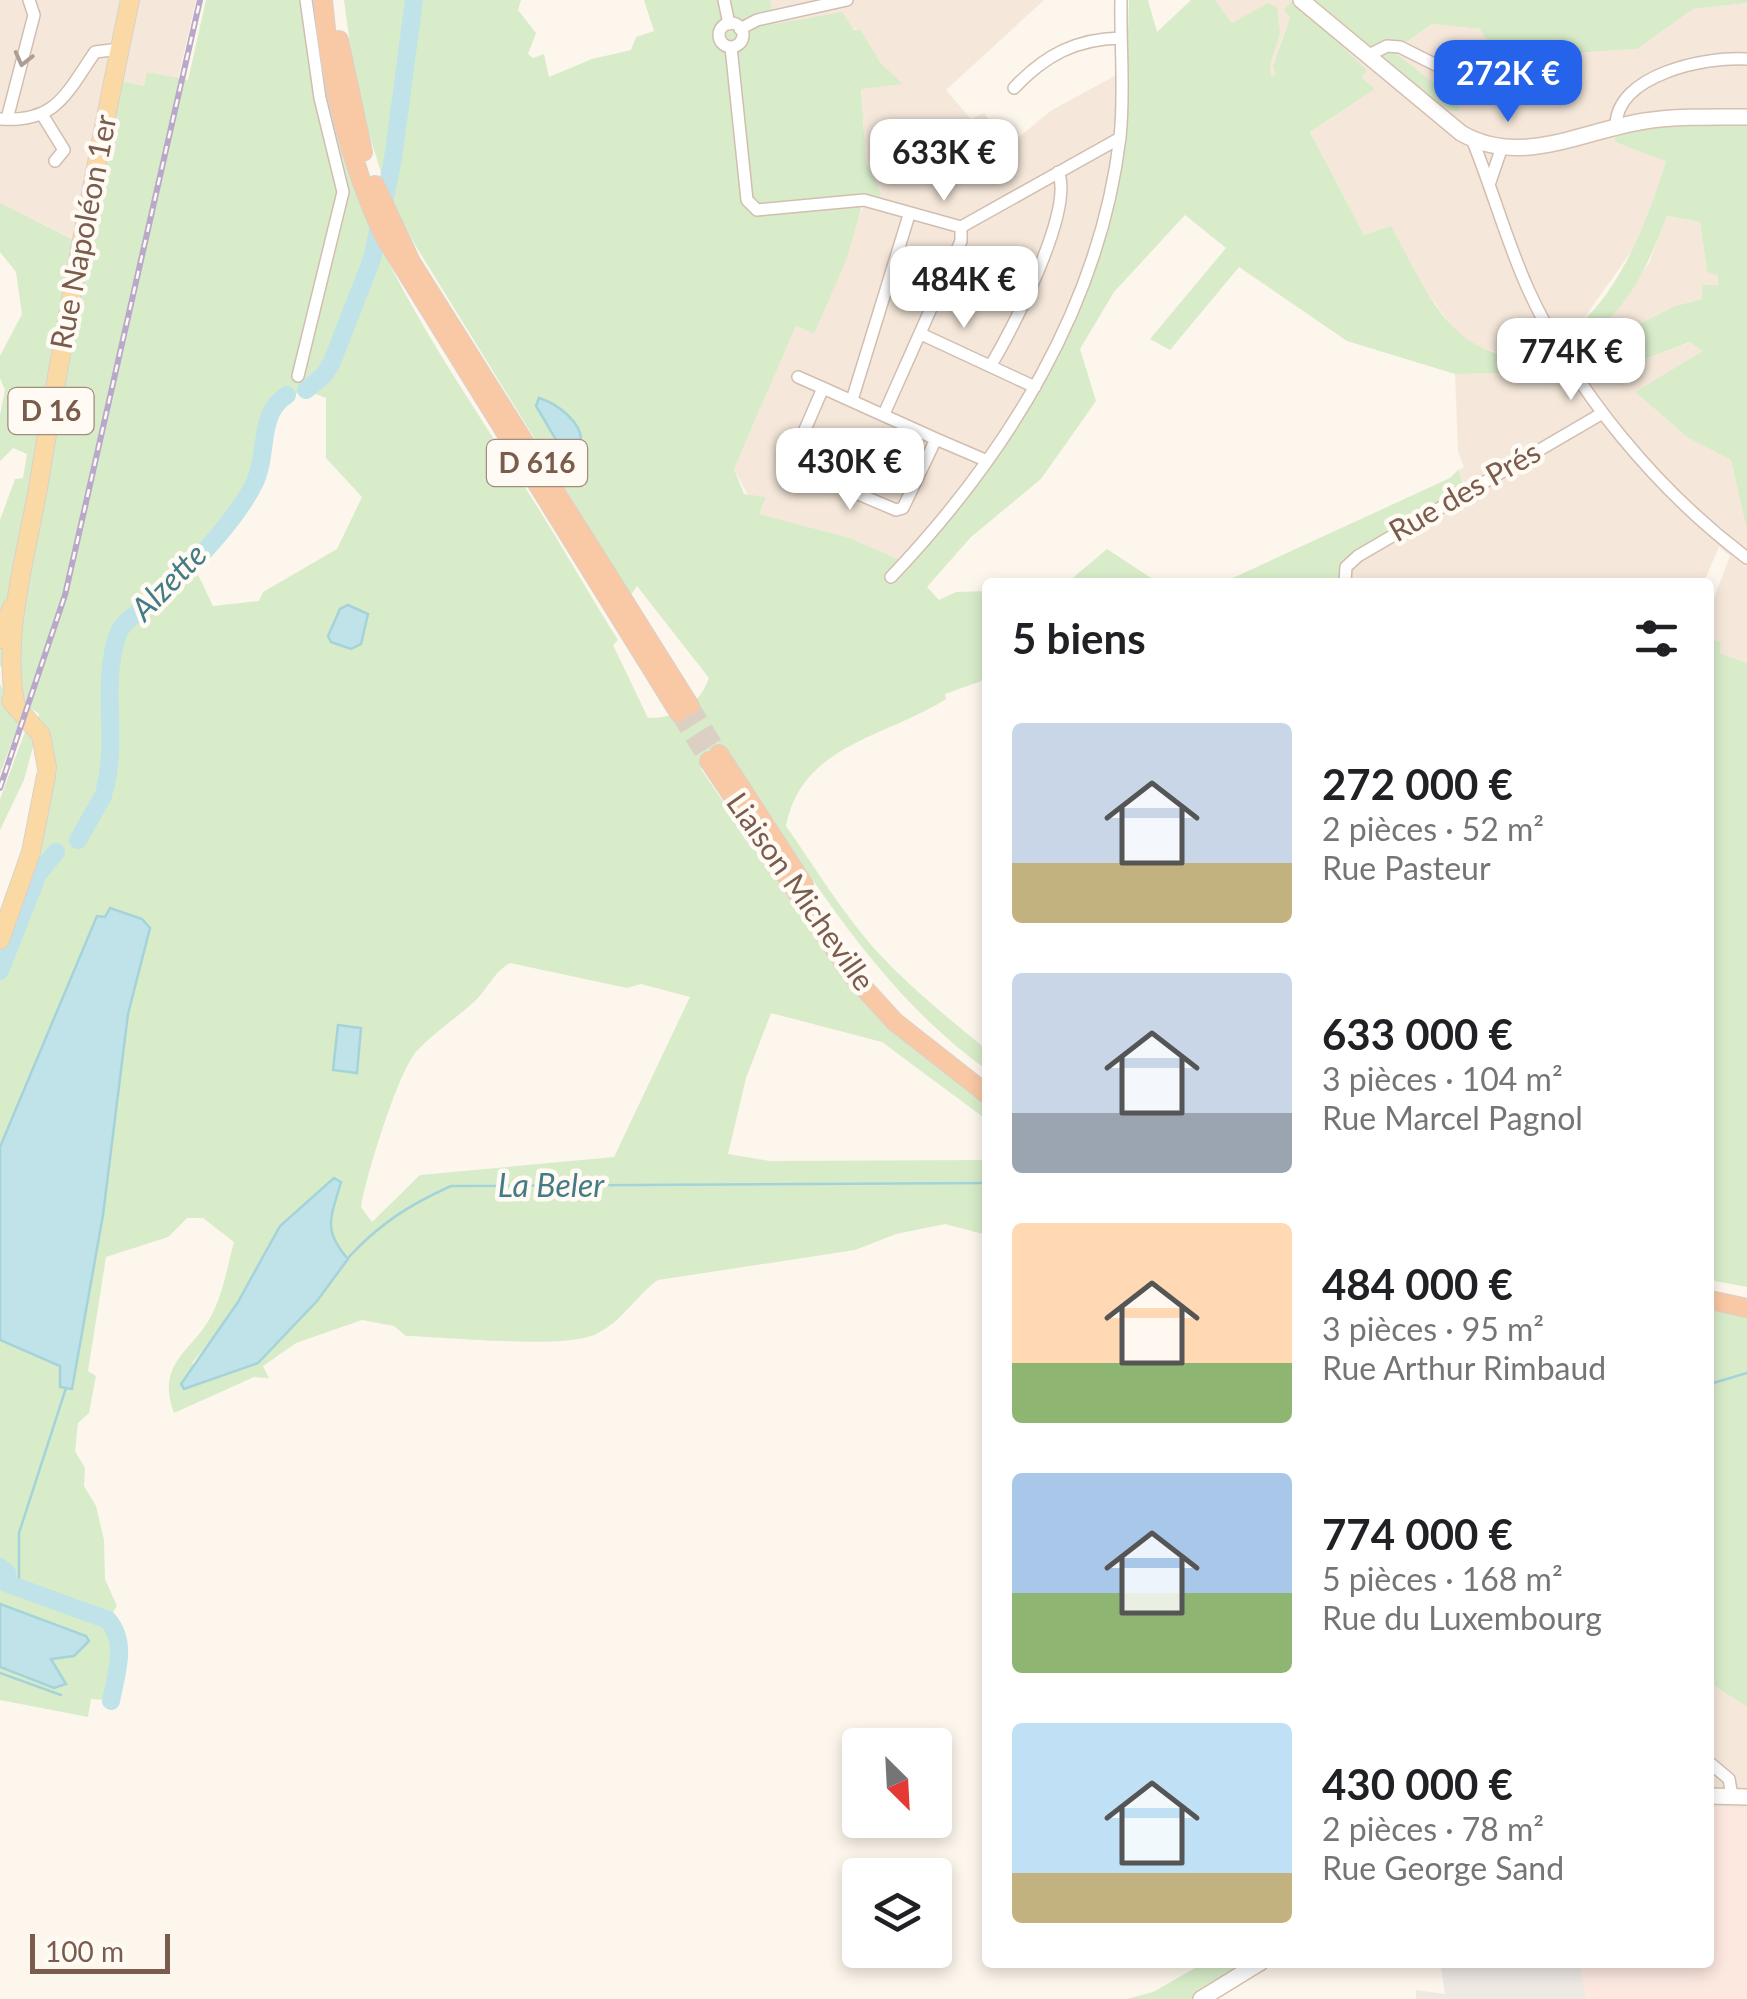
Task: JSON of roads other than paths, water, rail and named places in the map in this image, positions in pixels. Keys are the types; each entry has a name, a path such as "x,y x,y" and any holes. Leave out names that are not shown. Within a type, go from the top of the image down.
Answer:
{"highway":[{"name":"D 616","path":"323,0 336,101 381,216 684,710"},
{"name":"D 616","path":"335,0 348,97 381,216"},
{"name":"Liaison Micheville","path":"982,1075 904,1014 862,968 714,758 852,975 895,1022 982,1091"},
{"path":"1714,1289 1747,1296"},
{"path":"1714,1301 1747,1308"}],"main road":[{"name":"Rue Napoléon 1er","path":"22,583 80,234 130,0"},
{"path":"1300,0 1472,139 1502,147 1545,146 1616,127 1691,117 1747,118"},
{"name":"D 16","path":"0,639 22,583"},
{"name":"D 16","path":"16,707 11,667 22,583"},
{"name":"D 16","path":"0,684 41,736 47,772 31,852 0,940"},
{"path":"1714,1796 1740,1796"},
{"path":"1201,1999 1251,1968"}],"street":[{"path":"29,0 34,16 4,119 28,121 42,116 65,96 95,52 120,49"},
{"path":"298,376 343,192 320,98 306,0"},
{"path":"724,0 735,26 741,41 731,47 722,44 719,36 735,26 843,2"},
{"path":"891,576 985,460 1036,388 1095,258 1120,138 1121,0"},
{"path":"1014,88 1030,70 1084,38 1120,38"},
{"path":"1367,56 1387,46 1400,47 1482,88"},
{"path":"731,47 750,206 757,210 864,200 909,216 961,227 1120,138"},
{"path":"1616,127 1616,118 1630,98 1675,67 1707,60 1747,60"},
{"path":"42,116 64,150 55,161"},
{"path":"1472,139 1530,294 1601,414 1686,504 1747,558"},
{"path":"1490,182 1502,147"},
{"path":"991,365 1017,322 1040,266 1063,193 1058,172"},
{"path":"852,400 909,216"},
{"path":"884,414 961,242 961,227"},
{"path":"921,334 1036,388"},
{"path":"798,378 985,460"},
{"path":"822,388 794,454 802,470 896,510 908,503 936,439"},
{"name":"Rue des Prés","path":"1345,578 1346,567 1358,556 1601,414"},
{"path":"1714,1766 1740,1796"}],"water":[{"path":"539,398 567,414 581,441 572,448 559,445 536,406"},
{"path":"348,605 368,614 361,644 351,649 331,642 328,636 340,609"},
{"path":"110,908 142,919 150,928 128,1014 103,1215 72,1389 60,1387 60,1366 0,1340 0,1147 97,916 105,917"},
{"path":"338,1025 361,1028 357,1073 333,1070"},
{"path":"334,1178 341,1182 332,1214 332,1231 348,1259 317,1301 258,1363 184,1389 181,1384 238,1302 280,1226"},
{"path":"0,1604 86,1636 89,1641 74,1656 51,1659 66,1684 54,1688 0,1667"}],"waterway":[{"name":"Alzette","path":"306,390 332,362 372,259 393,159 414,0"},
{"name":"Alzette","path":"105,789 110,750 110,674 117,637 132,617 167,591 236,513 258,473 271,412 287,395"},
{"name":"Alzette","path":"78,840 103,796"},
{"name":"Alzette","path":"0,971 38,874 56,852"},
{"name":"La Beler","path":"348,1258 395,1216 451,1186 982,1183"},
{"name":"La Beler","path":"1714,1383 1747,1373"},
{"path":"19,1586 19,1533 66,1388"},
{"name":"Alzette","path":"0,1567 7,1573 6,1583 108,1620 119,1649 111,1701"},
{"name":"Alzette","path":"0,1580 6,1583"},
{"path":"0,1673 61,1695"}],"tunnel":[{"path":"690,706 719,754"},
{"path":"679,713 709,761"}],"railway":[{"path":"0,788 65,595 200,0"}]}
